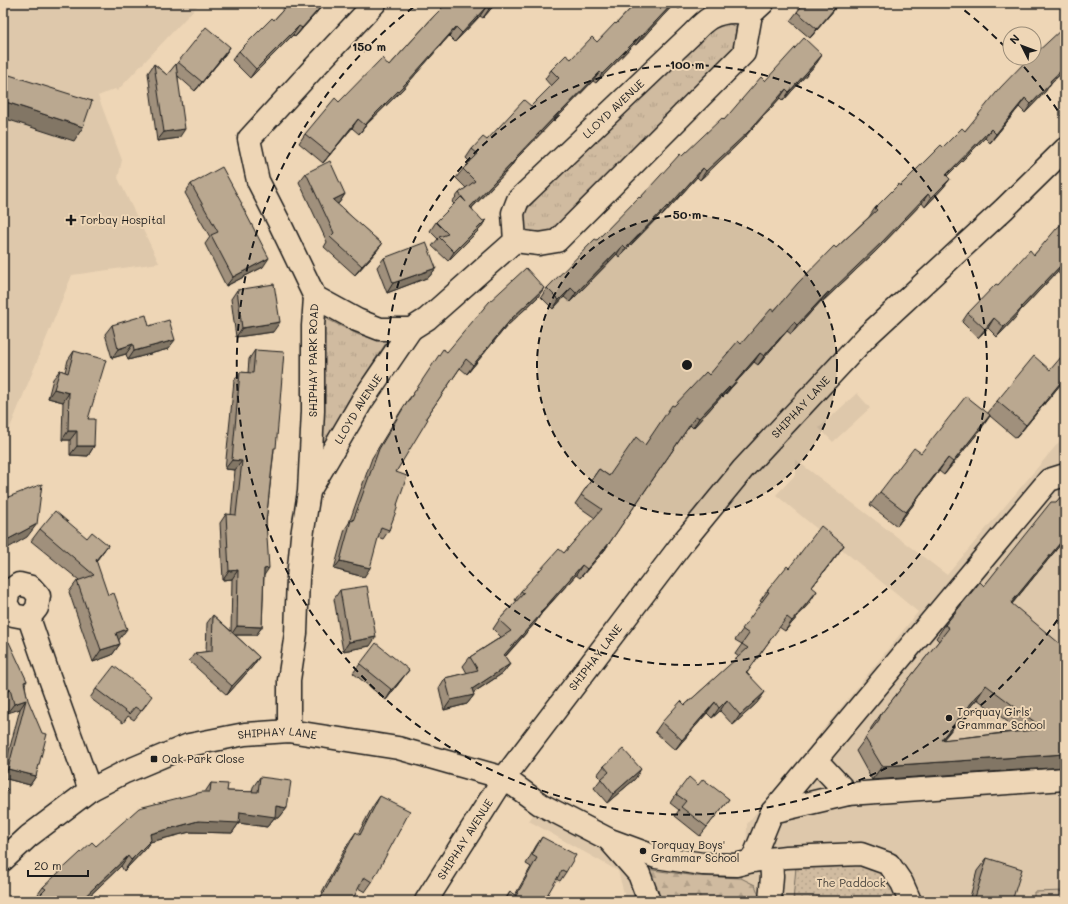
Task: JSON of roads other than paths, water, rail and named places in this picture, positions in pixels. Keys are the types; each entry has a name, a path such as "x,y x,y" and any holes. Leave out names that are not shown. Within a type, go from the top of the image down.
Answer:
{"street":[{"name":"SHIPHAY PARK ROAD","path":"289,731 289,680 296,633 298,578 302,536 309,492 313,411 313,326 315,297 258,180 249,139 376,3"},
{"name":"LLOYD AVENUE","path":"515,241 513,213 518,200 709,18 721,13 743,12 757,8"},
{"name":"LLOYD AVENUE","path":"309,492 362,401 411,329 427,319 515,241 539,244 557,241 744,54 757,8"},
{"name":"SHIPHAY LANE","path":"3,860 29,836 90,790 125,772 189,745 245,734 289,731 398,748 504,778 684,541 743,469 868,335 1004,209 1065,149"},
{"path":"315,297 357,320 380,329 411,329"},
{"path":"770,901 772,876 762,860 772,812 1049,480 1065,475"},
{"path":"29,618 90,790"},
{"path":"816,760 848,794"},
{"path":"504,778 540,804 610,840 656,857 703,864 736,866 762,860 786,857 861,854 889,864 902,883 910,901"},
{"name":"SHIPHAY AVENUE","path":"426,901 504,778"},
{"path":"772,812 848,794 1065,779"},
{"path":"610,840 639,874 649,901"}],"place":[{"name":"Torbay Hospital","path":"71,220"},
{"name":"Torquay Girls' Grammar School","path":"949,718"},
{"name":"Oak Park Close","path":"154,759"},
{"name":"Torquay Boys' Grammar School","path":"643,851"}],"park label":[{"name":"The Paddock","path":"851,883"}]}
